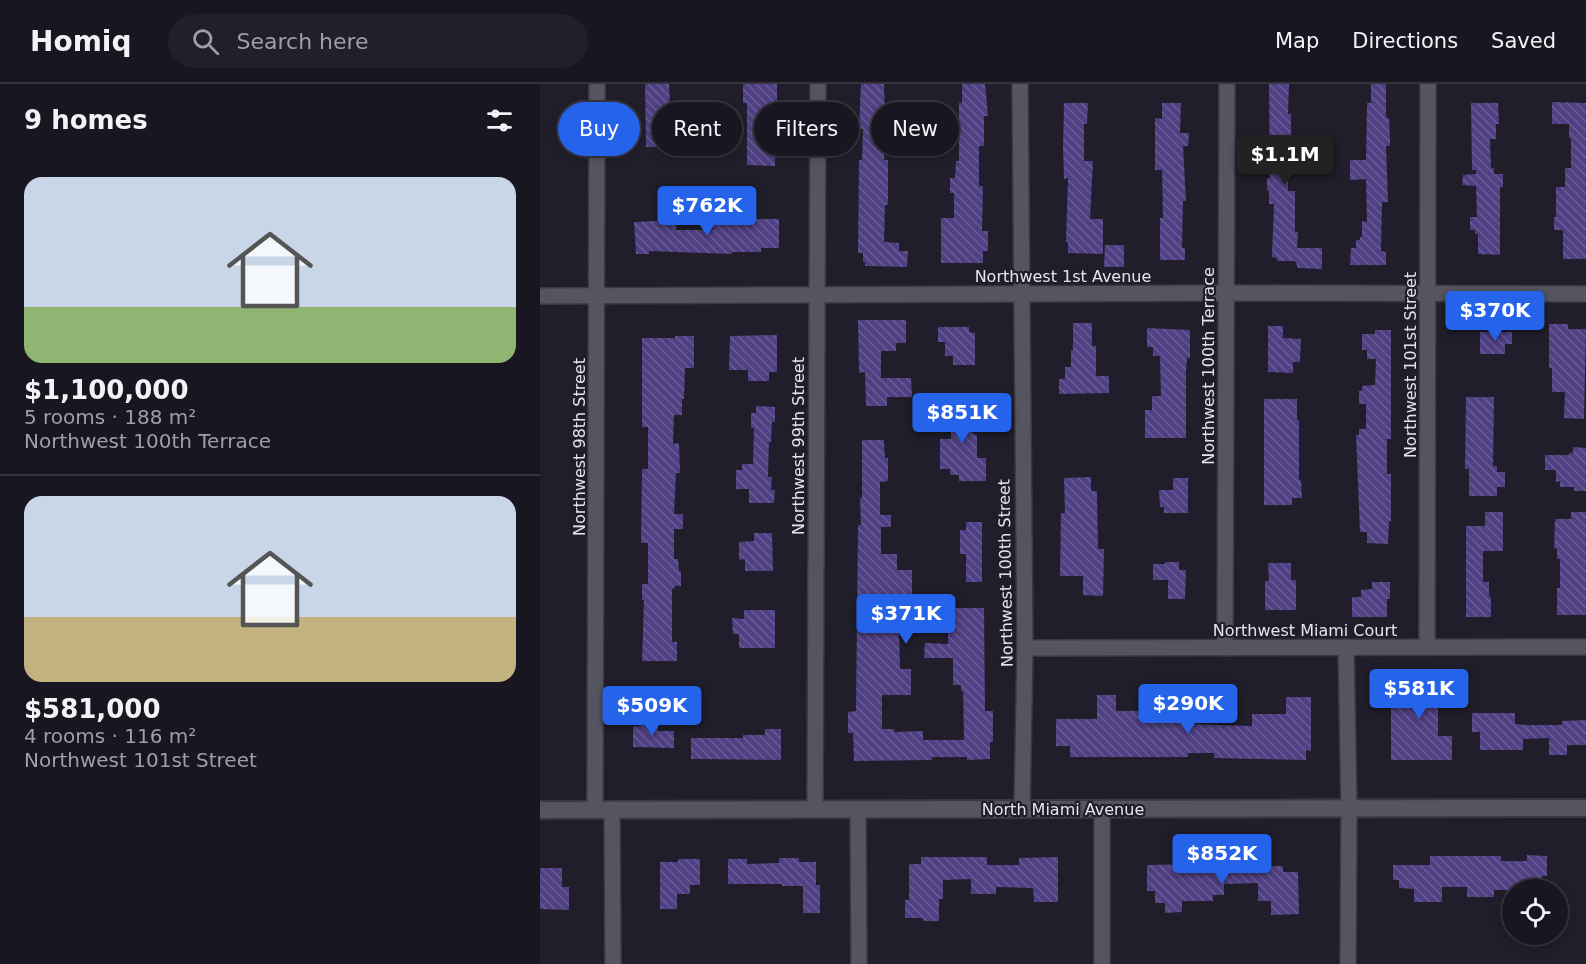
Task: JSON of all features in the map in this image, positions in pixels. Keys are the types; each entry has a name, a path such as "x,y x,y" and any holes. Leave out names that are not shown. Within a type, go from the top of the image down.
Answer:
{"main road":[{"name":"North Miami Avenue","path":"540,810 1586,808"}],"street":[{"name":"Northwest 98th Street","path":"595,810 597,84"},
{"name":"Northwest 99th Street","path":"814,809 818,84"},
{"name":"Northwest 100th Street","path":"1020,84 1020,295 1025,648 1022,809"},
{"name":"Northwest 100th Terrace","path":"1225,648 1227,84"},
{"name":"Northwest 101st Street","path":"1427,647 1428,84"},
{"name":"Northwest 1st Avenue","path":"540,296 1586,294"},
{"path":"1346,647 1349,808 1348,964"},
{"name":"Northwest Miami Court","path":"1025,648 1586,647"},
{"path":"1102,808 1102,964"},
{"path":"612,809 613,964"},
{"path":"858,809 859,964"}],"building":[{"path":"645,84 669,84 670,102 652,102 652,147 646,147"},
{"path":"743,84 777,84 777,102 754,102 754,156 775,156 775,166 747,165 747,103 743,103"},
{"path":"861,84 884,84 885,102 871,102 871,156 884,156 884,160 888,160 888,205 885,205 884,242 899,243 899,251 908,251 907,267 865,266 863,253 858,253 859,160 862,160 863,129 859,129"},
{"path":"962,84 985,84 988,116 984,116 984,146 979,146 979,186 983,186 982,231 988,231 988,251 983,251 983,263 941,263 941,218 954,218 954,193 950,193 950,178 955,178 956,161 959,161 959,103 962,103"},
{"path":"1269,84 1289,84 1288,114 1291,114 1291,146 1288,146 1288,191 1295,191 1297,248 1322,248 1322,269 1298,268 1295,261 1277,261 1277,258 1272,257 1274,204 1269,204 1269,191 1267,190 1267,178 1270,178"},
{"path":"1371,84 1386,84 1386,118 1389,118 1390,146 1386,146 1388,202 1382,202 1381,251 1386,252 1386,265 1350,265 1351,248 1356,248 1356,240 1362,237 1362,221 1367,222 1366,179 1350,180 1350,160 1366,160 1367,103 1371,103"},
{"path":"1552,102 1586,103 1586,259 1563,259 1563,230 1554,230 1556,187 1565,187 1565,168 1571,168 1571,138 1569,138 1569,124 1552,124"},
{"path":"1064,103 1088,103 1087,124 1084,124 1084,161 1093,161 1090,219 1103,219 1103,254 1068,253 1068,242 1066,242 1068,178 1064,179 1063,147"},
{"path":"1162,103 1181,103 1180,133 1189,133 1188,146 1183,146 1186,201 1183,201 1182,248 1185,248 1185,260 1160,260 1160,218 1163,218 1162,170 1155,170 1155,118 1162,119"},
{"path":"1471,103 1498,103 1499,124 1496,124 1496,139 1490,139 1491,168 1494,168 1494,174 1503,174 1503,187 1500,187 1500,255 1478,254 1478,234 1475,234 1475,230 1470,230 1470,217 1477,217 1476,186 1462,185 1463,175 1476,174 1476,170 1472,170"},
{"path":"746,219 779,219 779,248 761,248 761,252 732,252 732,254 649,251 649,254 636,254 634,222 676,220 676,230 713,230 713,222 746,222"},
{"path":"1105,245 1124,245 1124,267 1104,267"},
{"path":"858,320 906,320 906,343 896,343 896,351 881,351 881,378 911,378 912,397 887,397 887,406 866,406 865,372 859,373"},
{"path":"1073,323 1092,323 1092,346 1096,346 1096,376 1109,376 1109,393 1059,394 1059,379 1065,379 1065,367 1071,367"},
{"path":"1549,324 1568,324 1568,329 1586,329 1584,419 1564,418 1565,392 1552,392 1552,368 1549,368"},
{"path":"1268,326 1283,326 1283,338 1301,339 1300,362 1293,362 1293,373 1268,372"},
{"path":"938,327 969,327 969,332 975,333 975,365 953,365 953,356 945,356 945,342 938,342"},
{"path":"1147,328 1190,330 1190,358 1187,358 1186,373 1186,438 1145,438 1145,410 1152,410 1152,396 1161,396 1160,356 1153,356 1153,347 1147,347"},
{"path":"1375,330 1391,330 1391,439 1387,439 1387,474 1391,474 1391,521 1389,521 1388,544 1367,543 1367,532 1360,532 1356,435 1359,435 1359,429 1366,429 1366,404 1359,404 1359,391 1362,391 1362,386 1375,385 1376,359 1367,359 1367,350 1362,350 1362,334 1375,334"},
{"path":"1480,332 1512,332 1512,344 1505,344 1505,354 1480,354"},
{"path":"777,335 777,372 769,372 769,381 748,381 748,370 729,370 730,336"},
{"path":"675,336 694,336 694,368 685,368 682,415 674,415 673,444 679,443 680,473 676,473 674,514 683,514 683,529 674,529 674,559 678,559 679,571 681,571 681,586 674,586 675,588 672,589 672,642 677,642 677,661 642,661 644,600 642,600 642,584 648,584 648,543 641,543 642,469 648,469 648,427 642,427 642,338 675,338"},
{"path":"971,393 971,424 973,424 973,434 977,434 977,458 986,458 986,481 959,481 959,475 950,475 950,469 940,469 940,439 951,439 951,394"},
{"path":"1466,397 1494,397 1493,466 1497,466 1497,472 1505,472 1505,487 1497,487 1497,496 1469,496 1469,469 1465,469"},
{"path":"1264,399 1297,399 1299,480 1301,480 1302,498 1292,498 1292,505 1264,505"},
{"path":"756,406 775,407 775,422 772,422 771,442 769,442 768,477 772,477 771,490 775,490 774,503 749,503 749,489 736,489 736,470 742,470 742,464 753,464 754,428 751,428 751,413 756,413"},
{"path":"862,440 884,440 885,458 888,458 888,481 880,482 880,515 891,515 891,527 881,527 881,554 897,554 897,570 912,570 912,599 891,599 891,630 899,630 900,669 911,669 911,695 882,695 882,729 894,729 894,732 923,731 923,740 964,740 963,691 961,691 961,685 953,685 953,658 924,658 925,643 948,644 948,625 954,625 954,608 984,608 985,711 993,711 993,742 990,742 990,759 932,757 932,760 854,761 853,733 848,733 848,712 856,711 858,525 861,525"},
{"path":"1573,447 1586,448 1586,491 1574,491 1574,487 1560,487 1560,481 1556,482 1556,470 1545,470 1545,455 1569,455 1573,453"},
{"path":"1091,477 1091,491 1097,491 1098,549 1104,549 1103,596 1083,595 1083,576 1060,576 1061,513 1065,513 1064,478"},
{"path":"1173,478 1188,478 1188,513 1164,513 1164,507 1160,507 1159,490 1173,490"},
{"path":"1485,512 1503,512 1503,551 1483,551 1483,582 1489,582 1491,617 1466,617 1466,526 1485,526"},
{"path":"1571,512 1586,512 1586,615 1557,615 1560,559 1557,559 1557,549 1554,548 1555,519 1571,519"},
{"path":"966,522 982,522 982,582 966,582 966,554 960,554 960,530 966,530"},
{"path":"754,533 772,533 773,571 745,571 745,559 739,560 739,542 754,541"},
{"path":"1165,562 1179,562 1179,570 1186,570 1185,599 1168,599 1168,580 1153,580 1153,564 1165,564"},
{"path":"1268,563 1291,563 1291,580 1296,580 1296,610 1265,610 1265,581 1269,581"},
{"path":"1372,582 1390,582 1387,617 1352,617 1352,597 1361,597 1361,590 1372,589"},
{"path":"744,610 775,610 775,648 739,648 739,634 733,634 732,618 744,619"},
{"path":"1391,679 1436,679 1436,682 1451,682 1451,704 1438,704 1438,736 1452,736 1452,760 1391,760"},
{"path":"1097,695 1116,695 1116,711 1144,711 1144,722 1188,721 1188,724 1252,726 1252,714 1286,714 1286,697 1311,697 1311,751 1306,750 1306,760 1214,758 1214,753 1188,753 1188,757 1070,757 1070,746 1056,746 1056,719 1097,719"},
{"path":"1472,713 1515,713 1515,724 1527,725 1562,725 1562,721 1586,720 1586,745 1567,745 1567,755 1549,755 1549,738 1523,739 1523,750 1480,750 1480,732 1472,732"},
{"path":"658,725 658,731 674,731 674,748 633,747 633,727"},
{"path":"765,729 781,729 781,760 691,759 691,738 743,738 743,735 765,735"},
{"path":"1527,855 1547,856 1547,876 1542,876 1542,879 1502,879 1502,890 1494,890 1494,897 1467,897 1467,887 1442,887 1442,902 1414,902 1414,889 1399,888 1399,880 1393,880 1393,865 1430,865 1430,856 1501,856 1501,861 1527,861"},
{"path":"921,857 987,857 987,865 1019,865 1019,858 1058,857 1058,902 1034,902 1033,888 996,887 996,894 971,894 971,879 943,880 943,899 939,899 939,921 905,918 905,900 909,900 909,864 921,864"},
{"path":"779,858 799,858 799,862 816,862 816,885 820,885 820,913 803,913 803,886 728,884 728,859 747,859 747,864 779,863"},
{"path":"678,859 700,859 700,885 690,885 690,894 677,894 677,909 660,909 660,862 678,862"},
{"path":"1199,862 1215,862 1215,865 1232,865 1232,867 1283,866 1283,872 1298,872 1299,914 1271,915 1271,901 1258,901 1258,883 1224,884 1224,895 1213,895 1213,901 1182,901 1182,912 1165,913 1165,903 1155,903 1155,891 1147,891 1147,865 1199,864"},
{"path":"540,868 562,868 562,887 569,887 569,910 540,909"}]}
